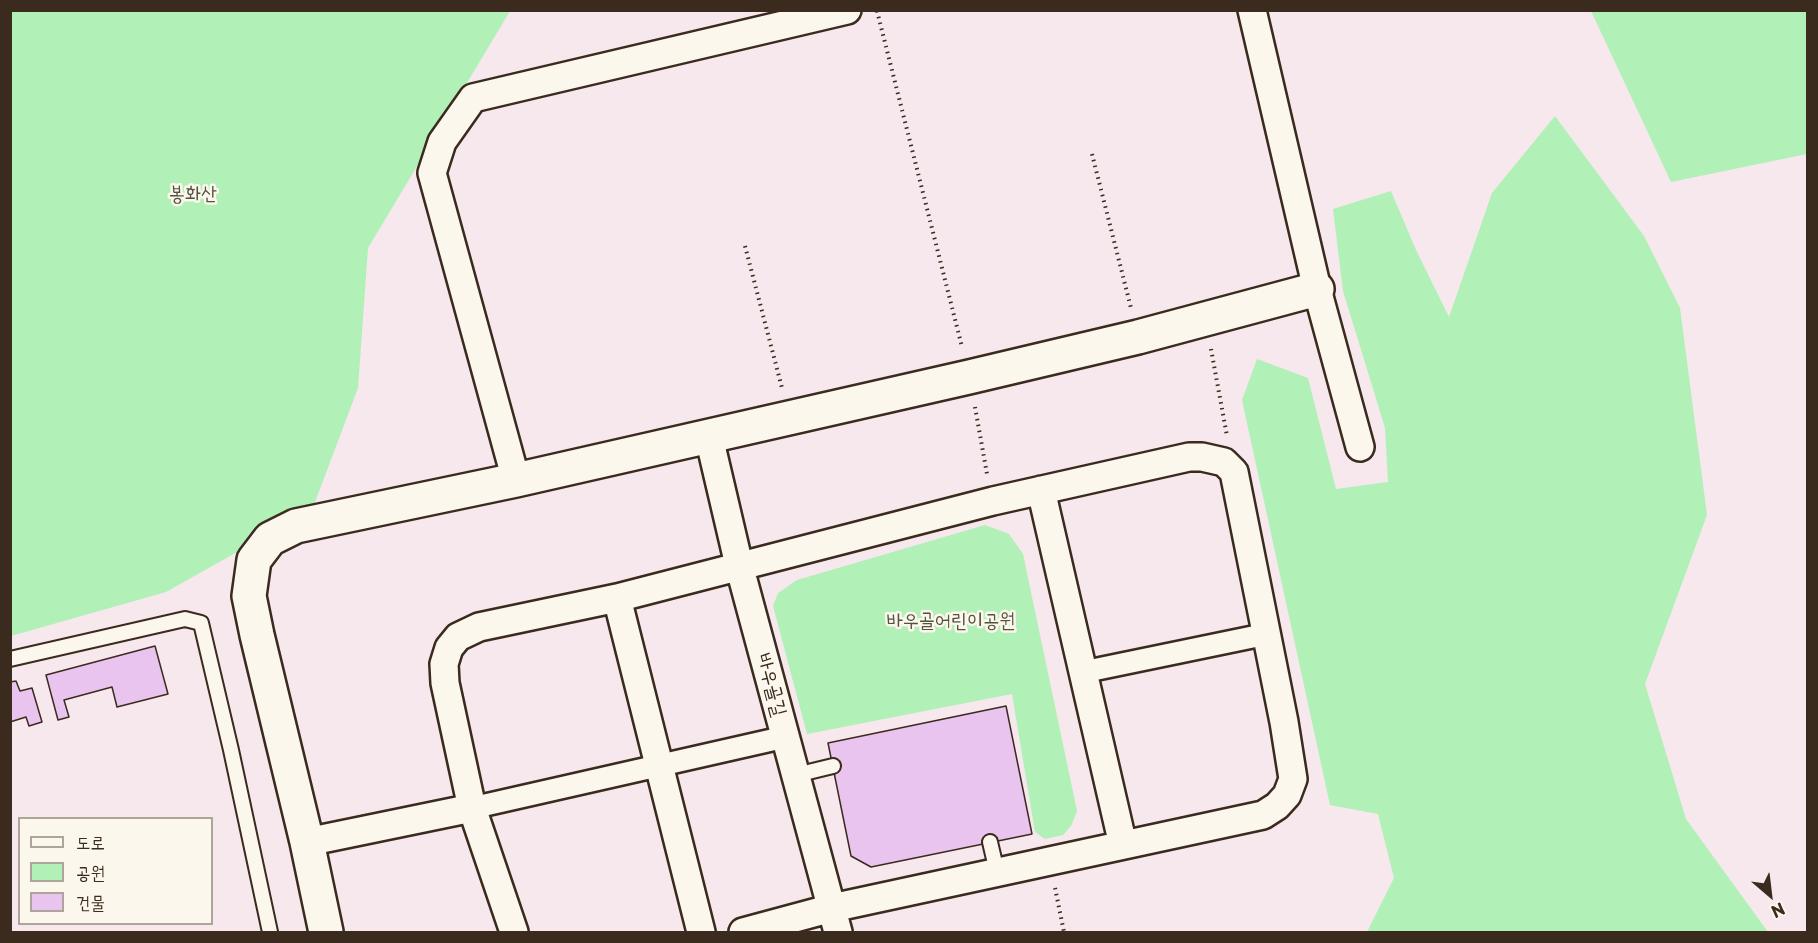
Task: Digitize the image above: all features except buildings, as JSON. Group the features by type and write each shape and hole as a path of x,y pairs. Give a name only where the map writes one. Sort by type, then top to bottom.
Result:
{"street":[{"path":"516,480 432,173 442,142 473,98 847,10"},
{"path":"1252,10 1317,289 1360,447"},
{"path":"326,933 249,596 254,560 270,539 296,526 516,480 969,377 1138,337 1317,289"},
{"name":"바우골길","path":"709,437 739,565 835,920"},
{"path":"514,933 472,808 445,683 444,664 449,648 459,637 479,627 617,598 993,501 1189,458 1202,457 1224,462 1234,472 1284,722 1293,779 1287,795 1277,806 1263,815 997,872 835,920 743,933"},
{"path":"1041,490 1123,845"},
{"path":"617,598 701,933"},
{"path":"1083,672 1267,634"},
{"path":"307,842 472,808 785,737"}],"lane":[{"path":"10,659 185,619 201,623 270,933"},
{"path":"796,775 833,766"},
{"path":"990,842 997,872"}],"path":[{"path":"877,10 969,377 993,501"},
{"path":"1092,154 1138,337"},
{"path":"745,246 790,418"},
{"path":"1205,318 1234,472"},
{"path":"1049,861 1064,933"}],"green space":[{"name":"봉화산","path":"11,11 510,11 368,248 358,388 312,510 166,592 11,636"},
{"path":"1591,11 1807,11 1807,154 1671,182"},
{"path":"1555,116 1644,236 1680,308 1707,515 1645,684 1686,819 1768,932 1367,932 1394,878 1378,814 1330,805 1242,400 1257,359 1308,378 1336,489 1388,482 1385,428 1343,291 1333,209 1391,191 1416,250 1449,317 1492,193"},
{"name":"바우골어린이공원","path":"985,525 1009,534 1023,554 1077,811 1071,826 1063,835 1045,839 1035,832 1012,694 807,734 773,606 778,593 797,580"}]}
